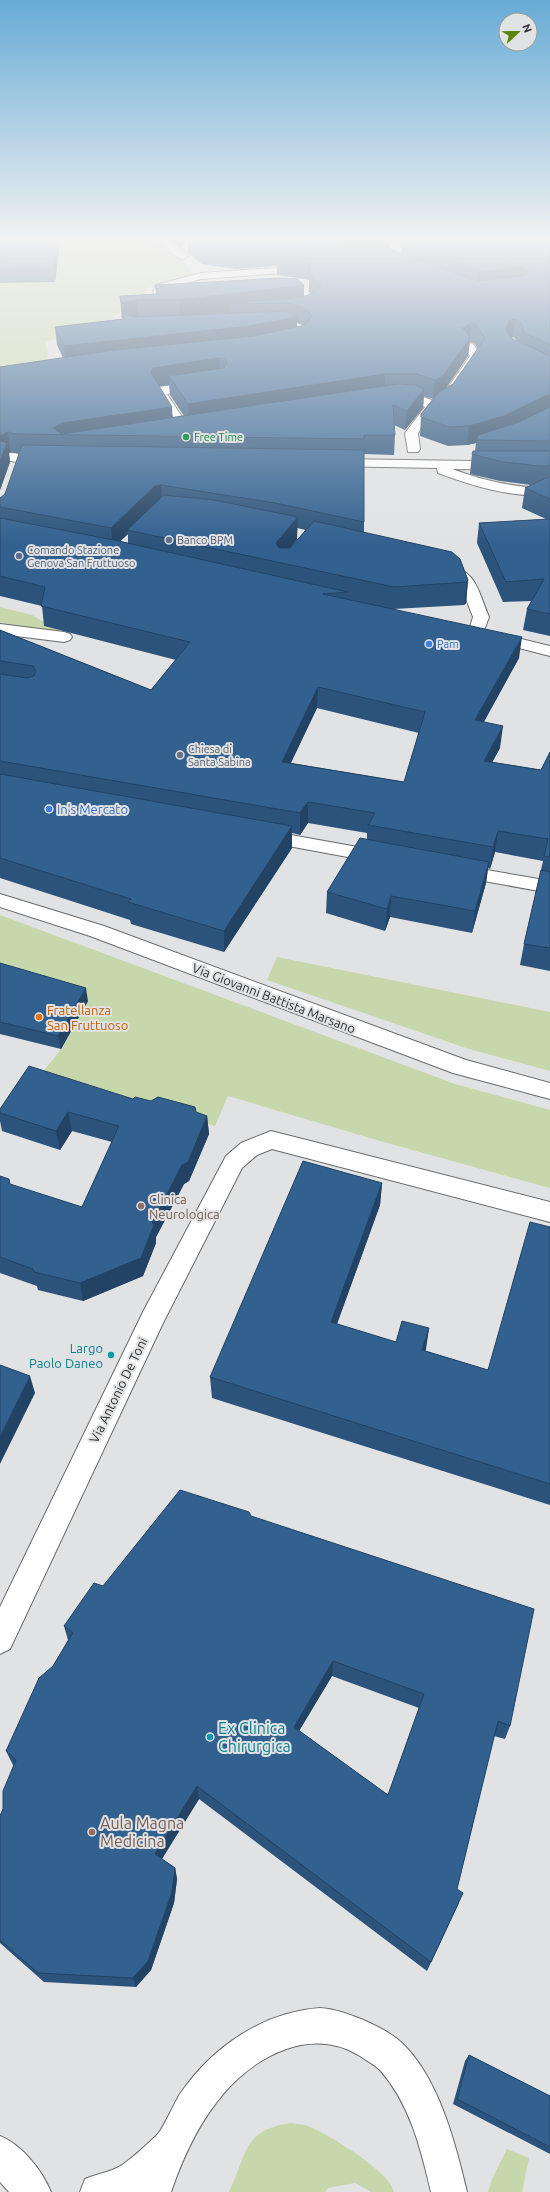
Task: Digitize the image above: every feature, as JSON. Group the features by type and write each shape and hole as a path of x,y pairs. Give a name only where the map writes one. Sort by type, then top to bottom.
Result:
{"street":[{"path":"404,464 413,449 411,433 432,407 446,399 458,384 476,356 469,347"},
{"path":"184,429 159,391 213,383"},
{"path":"384,398 414,398 428,403 432,407"},
{"path":"168,432 199,426"},
{"path":"10,458 54,449"},
{"path":"413,449 440,454 470,452"},
{"path":"10,458 64,459"},
{"path":"10,458 16,473"},
{"path":"325,463 436,466 550,466"},
{"path":"436,466 448,473 474,482 536,492 548,491"},
{"path":"432,564 455,570 466,579 481,617 476,633"},
{"path":"0,629 64,637"},
{"path":"461,630 550,651"},
{"path":"246,833 401,861"},
{"path":"440,868 550,888"},
{"name":"Via Giovanni Battista Marsano","path":"0,900 97,931 461,1068 550,1091"},
{"name":"Via Antonio De Toni","path":"0,1639 153,1318 234,1162 249,1149 271,1140 550,1212"},
{"path":"153,2192 173,2144 200,2095 222,2069 250,2047 287,2032 320,2025 346,2030 365,2039 387,2054 399,2067 413,2086 431,2128 450,2192"},
{"path":"98,2192 132,2180 173,2144"},
{"path":"0,2154 33,2192"}],"green space":[{"path":"0,339 54,339 44,341 48,352 47,361 0,375"},
{"path":"0,607 32,615 61,632 0,624"},
{"path":"0,915 455,1084 550,1110 550,1188 380,1141 228,1096 215,1126 43,1072 61,1049 0,975"},
{"path":"277,957 550,1012 550,1071 469,1049 267,980"},
{"path":"290,2123 306,2125 317,2130 357,2154 382,2174 394,2192 371,2192 355,2183 328,2188 325,2192 229,2192 248,2147 254,2138 274,2126"},
{"path":"507,2149 529,2158 522,2192 488,2192 492,2179"}],"building":[{"path":"61,339 126,339 64,346"},
{"path":"222,339 469,339 443,376 435,380 417,374 385,374 188,404 169,376 224,368 227,362 224,359 219,358 153,368 151,373 172,407 62,423 53,428 62,434 397,384 415,385 424,389 407,411 393,405 395,435 364,435 364,439 16,434 8,432 0,436 0,367 108,351"},
{"path":"484,339 514,339 550,356 550,394 504,416 469,426 449,427 421,417 421,414 439,392 453,384"},
{"path":"538,339 550,339 550,345"},
{"path":"550,407 550,441 476,440 478,435 519,422"},
{"path":"0,440 7,443 0,462"},
{"path":"22,445 364,450 364,522 275,503 161,485 155,486 111,528 0,507 0,498 5,494"},
{"path":"473,451 550,451 550,466 503,462 472,454"},
{"path":"550,477 550,499 525,488"},
{"path":"164,495 214,500 298,517 276,543 279,548 290,548 314,521 452,552 460,559 468,580 467,582 394,587 127,530"},
{"path":"0,518 114,540 348,592 323,594 522,637 475,720 503,726 484,761 541,770 550,752 550,857 544,856 548,839 498,831 493,847 368,825 375,813 308,802 300,813 0,761 0,674 27,678 34,676 36,671 33,666 0,661 0,630 151,690 190,642 41,606 45,587 0,576","holes":["318,687 425,712 404,782 282,762"]},
{"path":"550,519 550,614 527,609 544,579 506,582 479,523"},
{"path":"0,774 292,826 224,931 128,902 131,899 0,858"},
{"path":"360,838 489,862 475,911 391,896 387,909 327,892"},
{"path":"541,870 550,872 550,948 524,944"},
{"name":"Fratellanza San Fruttuoso","path":"0,963 86,988 58,1036 0,1022"},
{"name":"Clinica Neurologica","path":"29,1066 133,1099 135,1097 151,1101 158,1097 195,1107 196,1112 207,1116 188,1162 182,1165 152,1223 154,1225 141,1258 80,1283 34,1272 33,1269 0,1257 0,1176 9,1179 10,1184 82,1207 119,1126 68,1112 56,1131 0,1113 0,1109"},
{"path":"303,1161 382,1183 331,1322 396,1342 402,1321 429,1328 422,1350 488,1370 530,1222 550,1227 550,1484 210,1377"},
{"path":"0,1365 30,1376 0,1437"},
{"name":"Ex Clinica Chirurgica","path":"180,1490 249,1512 251,1516 534,1609 510,1726 498,1721 457,1889 463,1893 431,1962 197,1786 155,1854 175,1868 172,1892 148,1961 133,1978 38,1973 0,1940 0,1816 3,1809 3,1791 16,1760 6,1751 39,1678 53,1666 73,1633 64,1626 94,1583 103,1586","holes":["333,1661 424,1694 388,1795 294,1727"]},
{"path":"469,2055 550,2096 550,2147 457,2099"}],"place":[{"name":"Free Time","path":"186,437"},
{"name":"Banco BPM","path":"169,540"},
{"name":"Comando Stazione Genova San Fruttuoso","path":"19,556"},
{"name":"Pam","path":"429,644"},
{"name":"Chiesa di Santa Sabina","path":"180,755"},
{"name":"In's Mercato","path":"49,809"},
{"name":"Fratellanza San Fruttuoso","path":"39,1017"},
{"name":"Clinica Neurologica","path":"141,1206"},
{"name":"Largo Paolo Daneo","path":"111,1355"},
{"name":"Ex Clinica Chirurgica","path":"210,1737"},
{"name":"Aula Magna Medicina","path":"92,1832"}]}
